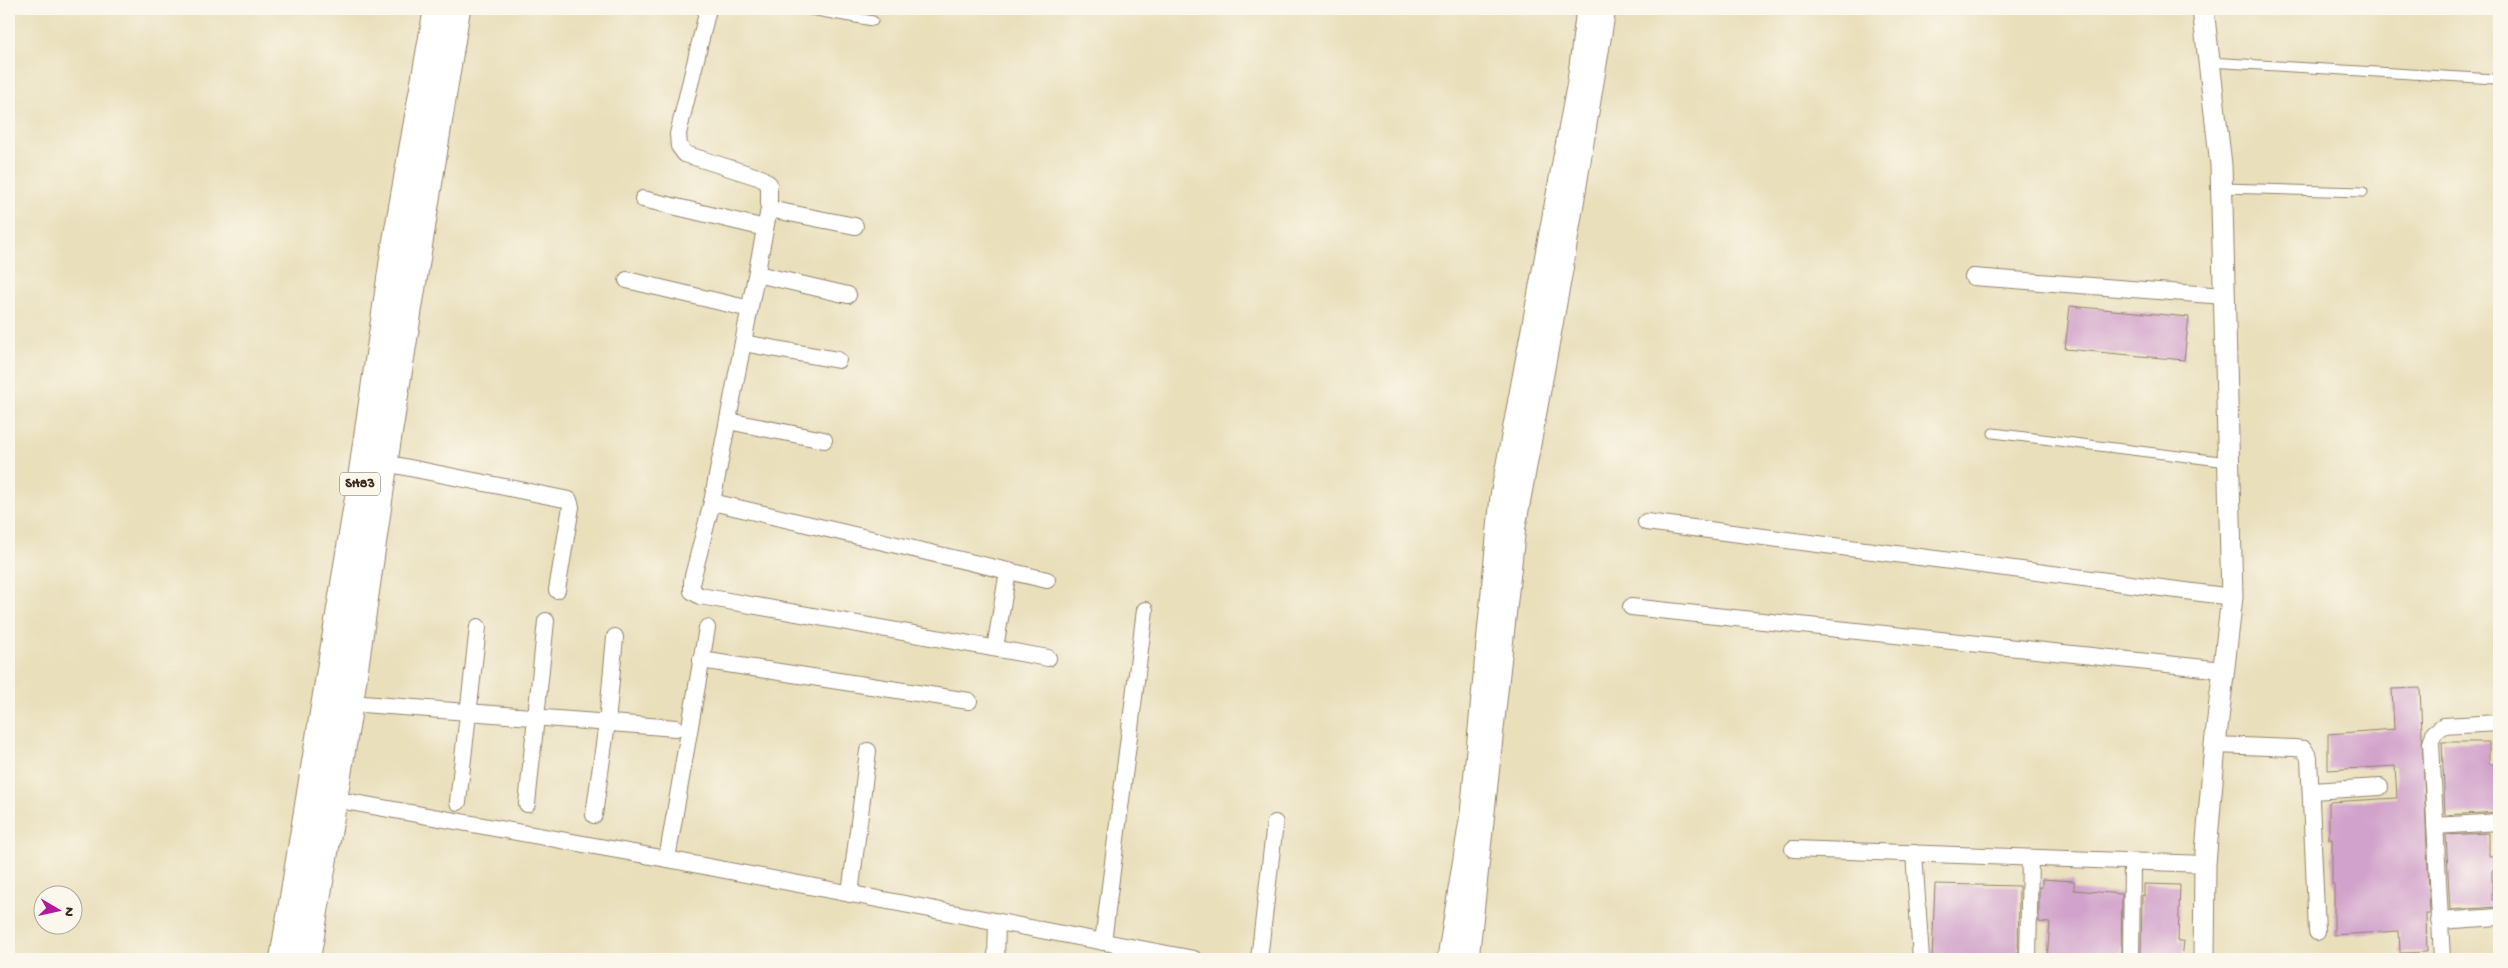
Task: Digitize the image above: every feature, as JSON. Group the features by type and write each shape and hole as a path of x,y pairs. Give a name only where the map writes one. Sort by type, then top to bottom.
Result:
{"main road":[{"name":"SH83","path":"282,959 359,492 394,252 437,9"},
{"name":"SH83","path":"307,959 350,702 384,463 457,9"}],"street":[{"path":"708,9 678,134 679,146 685,154 761,178 769,184 769,210 712,502 692,580 692,591 700,596 1048,658"},
{"path":"1448,959 1471,814 1501,496 1578,82 1587,9"},
{"path":"1468,959 1515,526 1562,270 1605,9"},
{"path":"2203,9 2221,188 2232,597 2215,745 2205,864 2204,959"},
{"path":"644,199 765,228"},
{"path":"769,210 855,226"},
{"path":"757,274 848,295"},
{"path":"1973,277 2224,296"},
{"path":"627,280 750,309"},
{"path":"743,343 838,360"},
{"path":"728,421 824,440"},
{"path":"384,463 569,500 570,507 557,590"},
{"path":"712,502 1047,580"},
{"path":"1646,522 2232,597"},
{"path":"994,648 1008,570"},
{"path":"1631,607 2223,670"},
{"path":"1103,942 1145,610"},
{"path":"527,804 546,621"},
{"path":"458,802 478,627"},
{"path":"668,859 707,628"},
{"path":"594,815 607,723 615,637"},
{"path":"701,660 969,701"},
{"path":"350,702 676,728"},
{"path":"2442,959 2431,743 2434,733 2443,726 2499,723"},
{"path":"2215,745 2304,749 2309,758 2317,932"},
{"path":"850,894 868,751"},
{"path":"2311,790 2380,787"},
{"path":"333,799 668,859 1190,959"},
{"path":"2435,826 2499,822"},
{"path":"1259,959 1276,823"},
{"path":"1793,849 2205,864"},
{"path":"1914,853 1921,959"},
{"path":"2028,959 2030,858"},
{"path":"2131,959 2132,862"},
{"path":"2439,921 2499,917"},
{"path":"996,959 997,922"}],"lane":[{"path":"805,9 873,21"},
{"path":"2209,62 2495,79"},
{"path":"2221,188 2363,192"},
{"path":"1993,433 2228,462"}],"building":[{"path":"2070,306 2189,317 2184,360 2065,349"},
{"path":"2420,688 2430,914 2426,914 2427,952 2400,953 2399,931 2334,935 2334,884 2332,884 2332,839 2329,839 2329,802 2397,798 2395,766 2328,770 2328,734 2394,729 2392,689"},
{"path":"2442,742 2489,742 2489,764 2499,764 2499,812 2445,815"},
{"path":"2489,833 2489,856 2499,856 2499,871 2492,871 2492,900 2499,900 2499,907 2450,910 2446,835"},
{"path":"2042,879 2074,881 2074,890 2122,894 2121,959 2047,959 2050,923 2039,922 2039,887 2042,887"},
{"path":"1935,884 2019,886 2018,959 1932,959"},
{"path":"2144,884 2180,885 2178,941 2184,941 2182,959 2141,959 2142,895 2144,896"}]}
